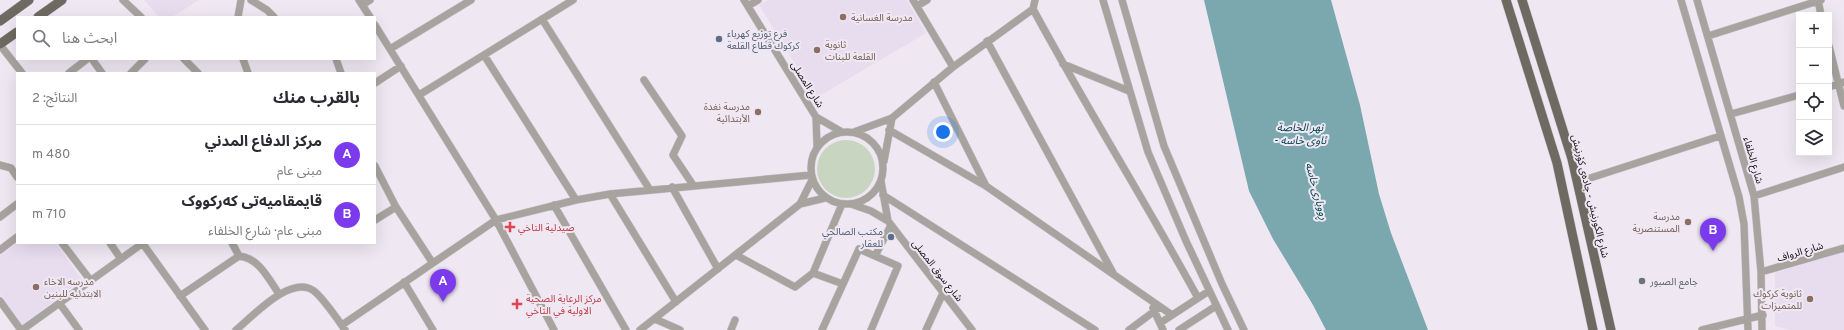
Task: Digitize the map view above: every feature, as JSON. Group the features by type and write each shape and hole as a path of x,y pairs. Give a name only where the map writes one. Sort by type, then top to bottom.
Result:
{"main road":[{"path":"0,21 29,0"},
{"path":"39,16 62,0"},
{"path":"1506,0 1557,163 1593,330"},
{"name":"شارع الكورنيش - جادەی کۆرنیش","path":"1522,0 1540,53 1572,159 1611,330"},
{"path":"0,44 16,33"},
{"path":"1525,58 1540,53"},
{"path":"1532,82 1547,78"}],"street":[{"path":"123,0 139,16"},
{"path":"238,16 241,0"},
{"path":"251,0 267,10 273,16"},
{"path":"369,16 361,2 370,0"},
{"path":"390,48 471,0"},
{"path":"419,95 572,0"},
{"path":"746,3 758,0"},
{"path":"927,0 915,3 953,67"},
{"path":"1035,0 1033,9 1063,64 1198,298"},
{"path":"1103,0 1148,152 1209,291 1228,330"},
{"path":"1122,0 1164,146 1222,284 1244,330"},
{"path":"1681,0 1739,197 1744,224 1748,328 1762,330"},
{"name":"شارع الخلفاء","path":"1697,0 1754,196 1762,272 1762,330"},
{"path":"1708,36 1819,0 1821,12"},
{"name":"شارع المصلى","path":"746,3 816,117 818,146"},
{"path":"854,132 892,118 953,67 1033,9"},
{"path":"542,19 650,190"},
{"path":"376,27 402,66 496,220 554,330"},
{"path":"988,41 1114,275"},
{"path":"0,44 21,72"},
{"path":"1830,48 1841,83 1844,106"},
{"path":"484,55 576,200"},
{"path":"70,72 86,60"},
{"path":"93,60 101,72"},
{"path":"132,72 144,60"},
{"path":"185,60 197,72"},
{"path":"243,60 248,72"},
{"path":"336,60 341,72"},
{"path":"1063,64 1129,91"},
{"path":"376,81 402,66"},
{"path":"644,80 682,136 673,155 693,185"},
{"path":"934,82 986,186"},
{"path":"1731,114 1796,96"},
{"name":"شارع المصلى","path":"816,117 842,132"},
{"path":"883,163 880,152 874,143 865,136 854,132 842,132 824,140 818,146 812,160 812,178 817,190 825,198 842,204 851,204 864,200 874,192 881,181 892,118"},
{"path":"889,130 986,186 1149,299 1158,309 1172,315"},
{"path":"1578,182 1720,136"},
{"path":"0,165 11,168 16,176"},
{"path":"1754,196 1844,167"},
{"path":"376,168 396,207 432,262"},
{"path":"236,330 279,294 293,288 303,286 314,291 344,328 432,262 496,220 554,205 610,194 693,185 812,178"},
{"path":"800,204 812,178"},
{"name":"شارع سوق المصلى","path":"881,181 890,223"},
{"path":"672,187 718,269"},
{"path":"610,194 676,302"},
{"path":"883,195 1095,330"},
{"path":"640,330 800,204 825,198"},
{"path":"736,255 795,287 813,273 842,204"},
{"name":"شارع سوق المصلى","path":"851,204 871,211 890,223 972,330"},
{"path":"0,216 16,205"},
{"path":"554,205 626,330"},
{"path":"376,219 396,207"},
{"path":"875,256 890,223"},
{"path":"0,250 16,238"},
{"path":"63,244 91,281"},
{"path":"111,244 120,259"},
{"path":"0,301 22,330 142,244"},
{"path":"144,244 205,330"},
{"path":"233,244 239,256"},
{"name":"شارع الرواف","path":"1762,272 1844,248"},
{"path":"822,330 859,249 898,266 871,330"},
{"path":"180,296 239,256 248,257 260,266 279,294"},
{"path":"813,273 843,284"},
{"path":"404,282 433,330"},
{"path":"1161,327 1172,315 1209,291"},
{"path":"926,330 943,293"},
{"path":"60,304 79,330"},
{"path":"1178,330 1216,306"},
{"path":"1158,309 1161,327"},
{"path":"1128,330 1158,309"},
{"path":"1702,330 1763,315"},
{"path":"655,318 680,330"},
{"path":"731,330 735,320"}],"shaded area":[{"path":"144,0 199,0 174,16 158,16"},
{"path":"768,0 907,0 926,33 816,98 759,5"},
{"name":"مدرسه الاخاء الابتدئيه للبنين","path":"16,244 57,244 82,280 22,325 0,294 0,256"},
{"name":"ثانوية كركوك للمتميزات","path":"1844,251 1844,330 1790,330 1775,326 1775,273"}],"green space":[{"path":"840,140 852,140 867,148 875,163 875,175 867,190 852,198 840,198 825,190 817,175 817,163 825,148"}],"water":[{"name":"نهر الخاصة - ئاوی خاسە","path":"1204,0 1331,0 1360,105 1379,194 1391,233 1428,330 1326,330 1313,305 1273,239 1249,191"}],"place":[{"name":"مدرسة الغسانية","path":"843,17"},
{"name":"فرع توزيع كهرباء كركوك قطاع القلعة","path":"719,39"},
{"name":"ثانوية القلعة للبنات","path":"817,50"},
{"name":"مدرسة نغدة الأبتدائية","path":"758,112"},
{"name":"مدرسة المستنصرية","path":"1688,222"},
{"name":"صيدلية التاخي","path":"510,227"},
{"name":"مكتب الصالحي للعقار","path":"891,237"},
{"name":"قایمقامیەتی کەرکووک","path":"1713,251"},
{"name":"جامع الصبور","path":"1642,281"},
{"name":"مدرسه الاخاء الابتدئيه للبنين","path":"36,287"},
{"name":"ثانوية كركوك للمتميزات","path":"1810,299"},
{"name":"مركز الدفاع المدني","path":"443,302"},
{"name":"مركز الرعاية الصحية الاولية في التاخي","path":"517,304"}],"water label":[{"name":"ڕووباری خاسە","path":"1317,191"}]}
